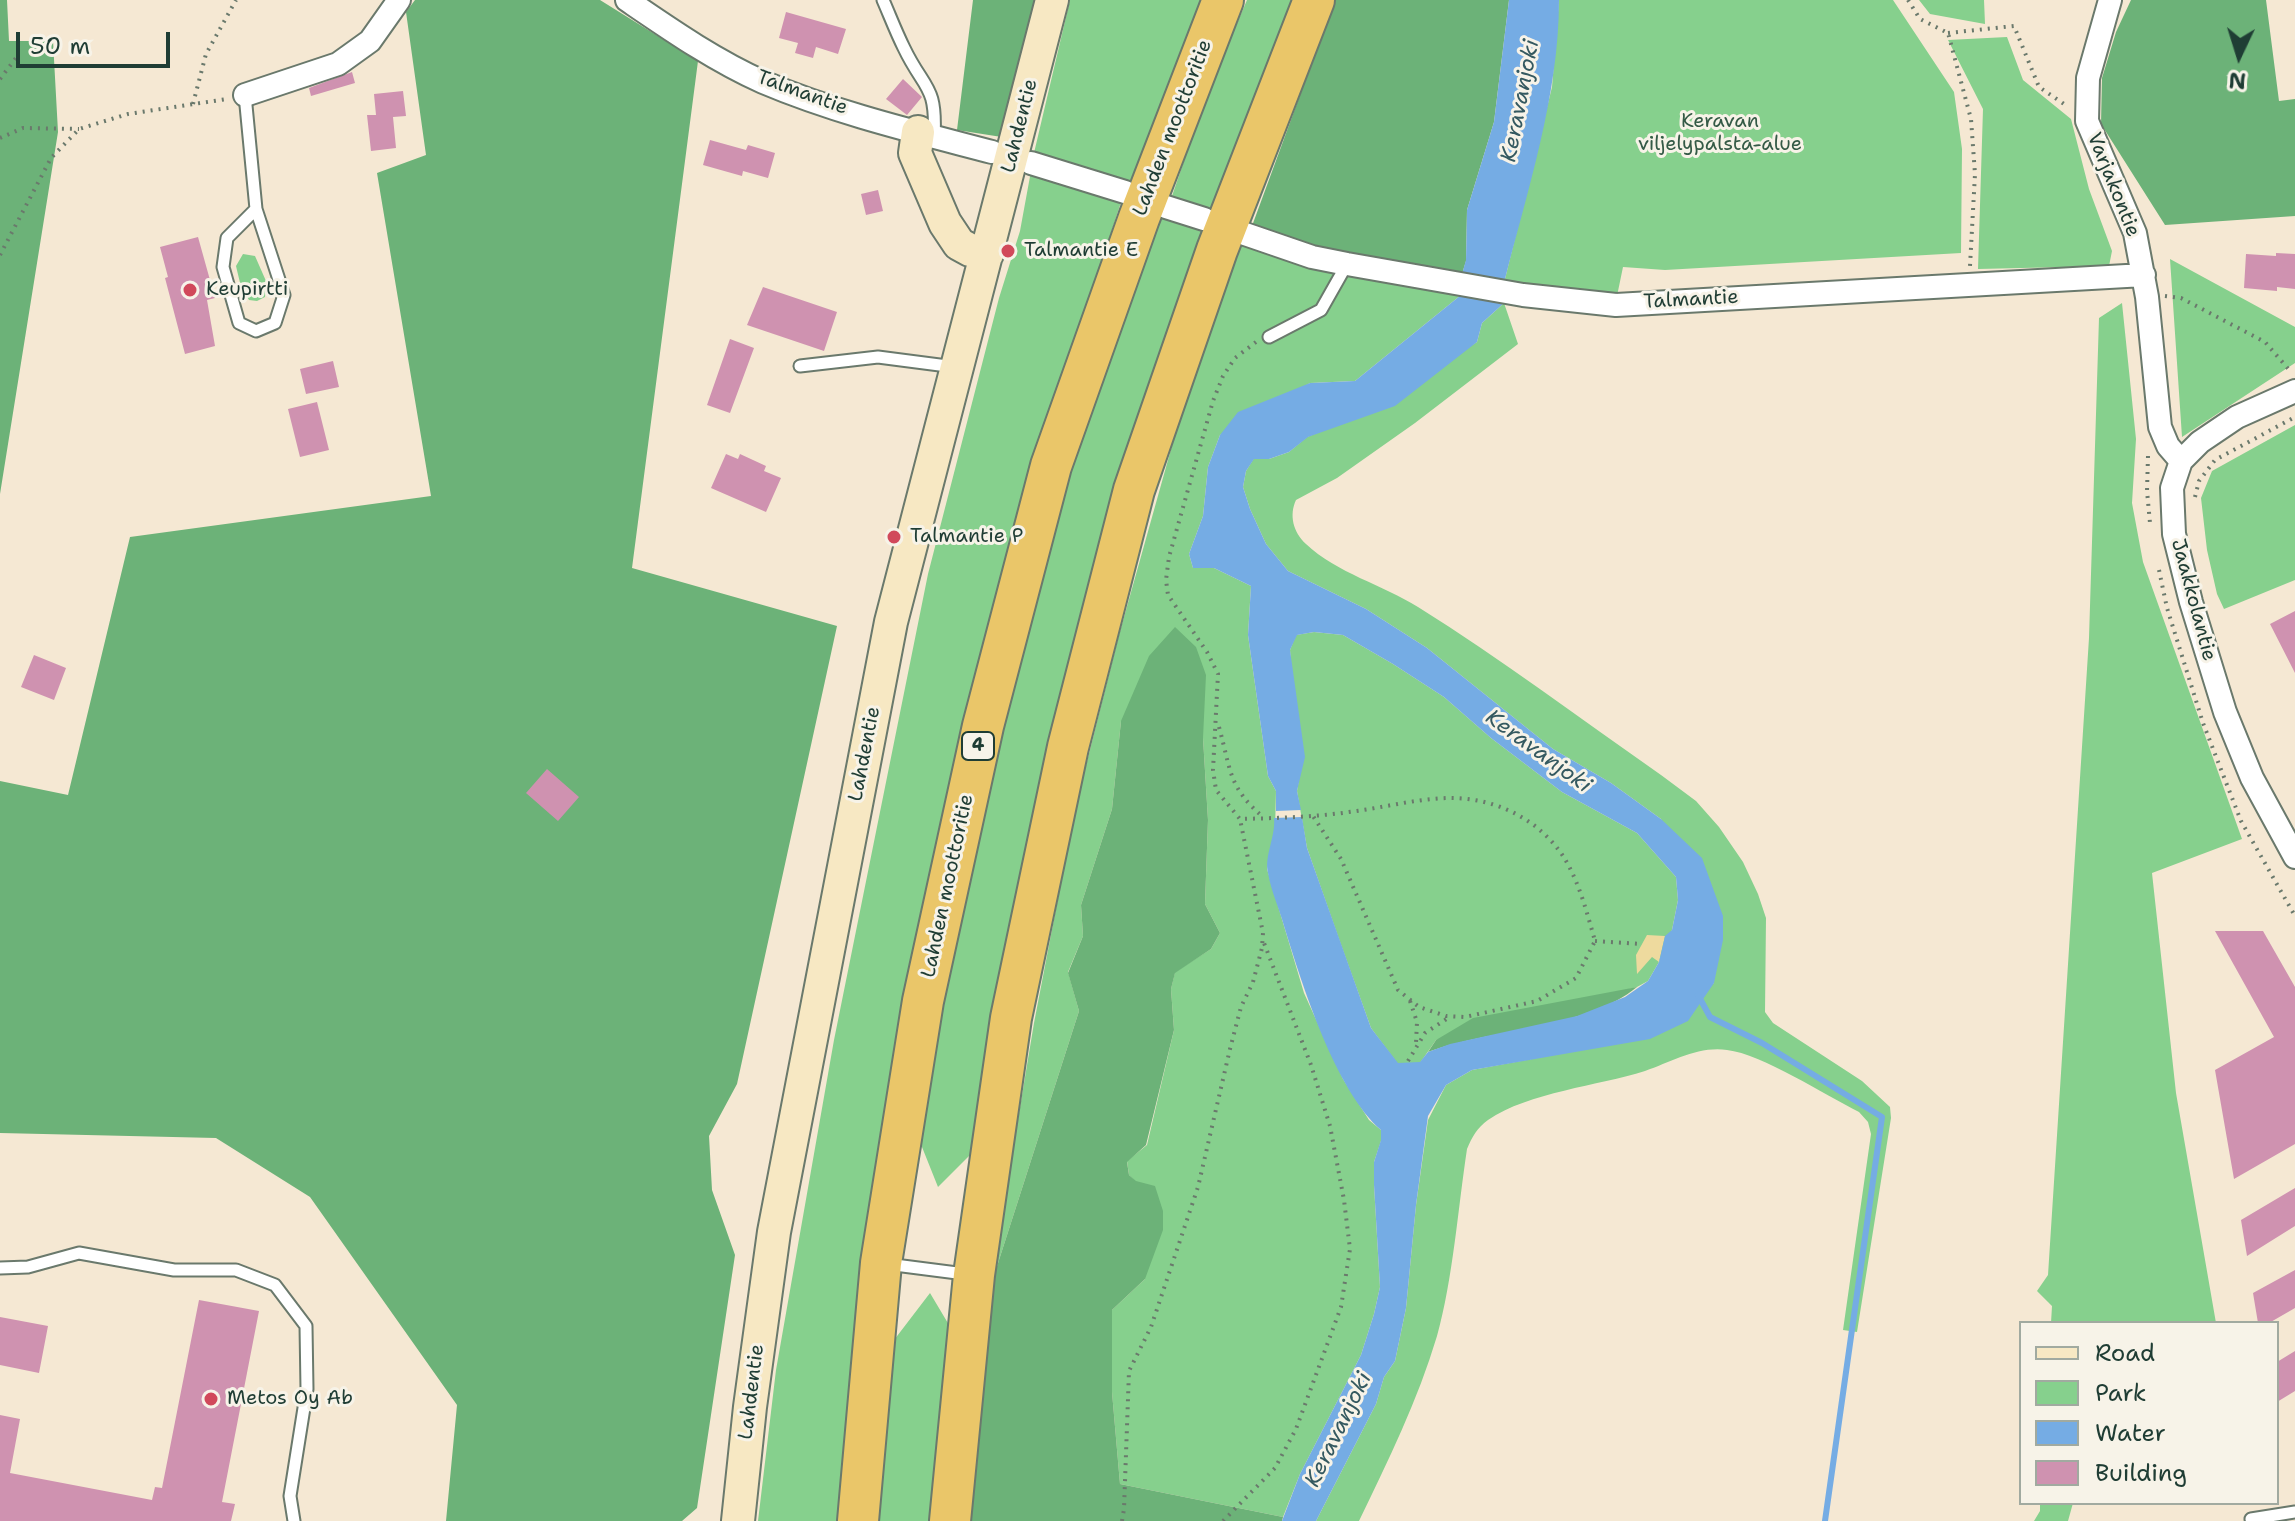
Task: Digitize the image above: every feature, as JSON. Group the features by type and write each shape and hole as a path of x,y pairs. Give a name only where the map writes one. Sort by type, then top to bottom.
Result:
{"highway":[{"name":"Lahden moottoritie","path":"858,1521 881,1263 923,1001 983,726 1051,466 1139,218 1223,0"},
{"path":"950,1521 974,1275 1011,1018 1068,747 1134,490 1217,250 1314,0"}],"main road":[{"name":"Lahdentie","path":"738,1521 774,1232 891,622 1052,0"},
{"path":"926,134 914,145 915,153 945,223 959,244 987,254"}],"street":[{"path":"245,95 338,64 370,41 399,0"},
{"name":"Talmantie","path":"627,0 659,10 706,53 764,82 992,152"},
{"name":"Varjakontie","path":"2110,0 2088,78 2087,121 2135,233 2146,286 2160,427 2168,446 2181,461"},
{"path":"1031,163 1125,192"},
{"path":"1166,207 1204,219"},
{"name":"Talmantie","path":"1245,234 1312,257 1347,264 1523,295 1616,305 1969,284 2146,286"},
{"path":"2181,461 2200,442 2237,417 2295,391"},
{"name":"Jaakkolantie","path":"2181,461 2172,488 2174,534 2191,602 2225,712 2252,778 2295,857"}],"lane":[{"path":"883,0 905,50 930,88 935,108 926,134"},
{"path":"245,95 256,209 284,295 275,323 256,331 239,323 223,267 227,238 256,209"},
{"path":"1269,337 1321,310 1347,264"},
{"path":"800,366 878,357 955,367"},
{"path":"0,1268 28,1267 79,1253 174,1270 236,1270 275,1285 306,1326 307,1389 290,1496 294,1521"},
{"path":"881,1263 974,1275"},
{"path":"2251,1519 2295,1512"}],"path":[{"path":"192,105 206,54 236,0"},
{"path":"1908,0 1920,19 1948,33 2014,26 2039,87 2087,121"},
{"path":"1948,33 1971,119 1975,174 1969,284"},
{"path":"0,79 19,54"},
{"path":"0,138 23,128 79,129 128,114 245,95"},
{"path":"0,255 51,158 79,129"},
{"path":"2146,286 2162,295 2181,298 2265,342 2295,378"},
{"path":"1223,1521 1244,1496 1263,1483 1275,1468 1296,1429 1341,1307 1350,1249 1330,1126 1311,1065 1263,941 1240,819 1216,790 1213,770 1218,674 1207,652 1168,595 1166,580 1169,557 1218,388 1235,358 1251,344 1269,337"},
{"path":"2192,509 2199,481 2215,460 2295,417"},
{"path":"1217,723 1233,783 1241,797 1265,818"},
{"path":"1240,819 1313,816 1448,798 1481,800 1505,807 1538,831 1563,856 1583,899 1595,941 1576,978 1537,1001 1465,1017 1450,1017 1419,1007 1398,990 1341,859 1313,816"},
{"path":"1122,1521 1129,1371 1151,1327 1198,1187 1241,1007 1253,982 1263,941"},
{"path":"1595,941 1642,944"},
{"path":"1409,999 1417,1022 1416,1043"},
{"path":"1408,1061 1416,1043 1425,1033 1450,1017"}],"green space":[{"path":"0,0 7,0 9,41 53,41 58,132 0,494"},
{"path":"415,0 600,0 698,61 632,568 837,626 737,1084 709,1136 712,1190 735,1255 697,1508 682,1521 446,1521 457,1405 310,1197 216,1138 0,1133 0,781 68,795 130,537 431,496 377,173 426,155 406,12"},
{"path":"973,0 1041,0 1008,138 957,130"},
{"path":"1070,0 1206,0 1129,184 1034,153"},
{"path":"1247,0 1299,0 1216,212 1172,196 1208,91"},
{"path":"1335,0 1509,0 1494,122 1467,210 1466,261 1462,274 1322,249 1252,226"},
{"name":"Keravan viljelypalsta-alue","path":"1559,0 1893,0 1954,92 1962,149 1961,253 1665,270 1623,267 1617,296 1504,283 1552,87"},
{"path":"1919,0 1984,0 1985,24 1930,14"},
{"path":"2131,0 2266,0 2279,101 2295,99 2295,216 2165,225 2101,124 2102,78 2116,32"},
{"path":"2007,37 2023,80 2071,119 2089,189 2112,251 2109,266 1978,269 1983,109 1948,40"},
{"path":"1031,171 1122,199 1016,526 875,1222 838,1521 758,1521 776,1370 834,1040 928,574 999,298 1020,231"},
{"path":"1159,216 1202,230 1115,505 979,1146 938,1187 916,1132 1012,676 1063,477"},
{"path":"1242,243 1461,295 1355,381 1310,383 1220,435 1208,467 1203,516 1189,554 1193,568 1214,568 1251,586 1248,635 1268,776 1276,791 1275,832 1267,869 1304,993 1343,1079 1369,1120 1381,1130 1374,1162 1380,1287 1374,1314 1361,1355 1300,1474 1283,1517 1120,1484 1112,1392 1112,1310 1145,1279 1135,1181 1129,1175 1127,1161 1147,1145 1174,1030 1171,989 1175,972 1211,949 1220,933 1205,904 1208,820 1203,738 1121,721 1112,809 1081,905 1083,936 1068,972 1079,1011 990,1288 1034,1023 1076,805 1119,635 1182,410"},
{"path":"243,254 255,256 266,281 265,297 257,301 249,300 241,287 236,266"},
{"path":"2170,259 2295,327 2295,363 2182,437"},
{"path":"1504,303 1518,344 1337,478 1296,500 1293,512 1295,529 1318,554 1404,599 1449,627 1696,801 1743,862 1766,918 1765,1012 1773,1023 1862,1081 1890,1107 1891,1118 1857,1332 1843,1330 1871,1134 1868,1122 1859,1112 1758,1059 1716,1049 1645,1071 1543,1096 1488,1120 1475,1133 1467,1149 1443,1314 1402,1430 1359,1521 1316,1521 1376,1404 1384,1377 1395,1361 1406,1308 1428,1120 1446,1085 1472,1070 1553,1055 1714,983 1661,819 1611,783 1553,749 1427,648 1366,609 1288,571 1266,544 1243,487 1246,471 1254,458 1269,459 1289,452 1307,437 1347,421 1477,342 1482,323"},
{"path":"2122,303 2136,439 2132,503 2143,562 2242,839 2152,873 2176,1093 2216,1321 2051,1321 2052,1306 2037,1291 2048,1275 2089,638 2099,318"},
{"path":"2295,425 2295,580 2224,609 2217,594 2207,550 2201,498 2212,471"},
{"path":"1175,627 1196,647 1206,675 1203,738 1208,820 1205,904 1220,933 1211,949 1175,973 1171,989 1174,1030 1146,1145 1127,1162 1129,1175 1136,1181 1155,1186 1163,1211 1163,1230 1145,1279 1112,1310 1112,1392 1120,1484 1283,1517 1282,1521 967,1521 990,1288 1079,1011 1068,973 1083,936 1081,905 1112,809 1121,721 1149,656"},
{"path":"1314,632 1343,635 1393,664 1444,697 1491,738 1562,792 1637,833 1676,877 1678,900 1672,930 1648,981 1637,987 1436,1040 1420,1063 1397,1063 1371,1028 1307,848 1297,791 1299,779 1290,650 1296,635"},
{"path":"1637,987 1592,1012 1428,1052 1436,1040 1473,1018"},
{"path":"930,1293 955,1335 934,1521 876,1521 891,1344"},
{"path":"2040,1505 2072,1505 2068,1521 2034,1521"}],"sand":[{"path":"1647,935 1665,936 1659,962 1652,957 1637,974 1636,955"}],"water":[{"name":"Keravanjoki","path":"1509,0 1559,0 1558,36 1548,107 1504,283 1462,274 1466,260 1467,210 1494,122"},
{"name":"Keravanjoki","path":"1461,295 1504,303 1482,323 1477,342 1395,406 1308,437 1289,452 1269,459 1254,459 1246,471 1243,487 1250,509 1266,544 1288,571 1366,609 1427,648 1553,749 1611,783 1661,819 1702,858 1723,916 1723,940 1714,983 1688,1021 1650,1039 1472,1070 1446,1085 1428,1116 1406,1308 1395,1361 1384,1377 1376,1404 1316,1521 1282,1521 1300,1474 1361,1355 1374,1314 1380,1287 1374,1162 1381,1130 1364,1112 1335,1063 1300,977 1268,873 1274,818 1302,817 1307,848 1371,1028 1398,1063 1420,1062 1428,1052 1450,1044 1577,1016 1625,997 1648,981 1659,962 1665,936 1672,930 1678,900 1676,877 1637,833 1562,792 1491,738 1444,697 1343,635 1314,632 1297,635 1290,650 1305,757 1297,791 1301,810 1276,811 1276,791 1268,776 1248,635 1251,586 1214,568 1193,568 1189,554 1203,516 1208,467 1220,435 1238,412 1310,383 1355,381"}],"building":[{"path":"786,12 846,29 838,54 816,47 813,58 795,53 798,43 779,38"},
{"path":"352,72 355,83 311,96 309,88"},
{"path":"903,79 922,97 907,115 886,99"},
{"path":"403,91 406,116 393,117 396,148 371,151 367,115 376,115 374,94"},
{"path":"710,140 746,150 748,145 775,153 768,178 743,171 742,176 703,165"},
{"path":"878,190 883,211 866,215 861,194"},
{"name":"Keupirtti","path":"198,237 215,298 207,300 215,346 185,354 160,247"},
{"path":"2276,253 2295,254 2295,289 2244,288 2246,254 2276,256"},
{"path":"763,287 837,312 824,351 747,325"},
{"path":"730,339 754,348 730,413 707,405"},
{"path":"333,361 339,387 306,394 300,369"},
{"path":"317,402 329,450 300,457 288,409"},
{"path":"726,454 738,459 740,454 766,466 764,471 781,478 766,512 711,488"},
{"path":"2295,611 2295,673 2270,624"},
{"path":"34,655 66,668 54,700 21,687"},
{"path":"547,769 579,797 558,821 526,793"},
{"path":"2215,931 2263,931 2295,987 2295,1144 2234,1179 2215,1070 2274,1037"},
{"path":"2295,1188 2295,1226 2247,1256 2241,1220"},
{"path":"2295,1270 2295,1308 2272,1321 2258,1321 2253,1293"},
{"name":"Metos Oy Ab","path":"199,1300 259,1311 222,1502 235,1504 231,1521 0,1521 0,1415 20,1419 10,1473 152,1500 155,1487 162,1488"},
{"path":"0,1317 48,1326 39,1373 0,1365"},
{"path":"2295,1351 2295,1391 2279,1401 2279,1361"}],"waterway":[{"path":"1698,995 1710,1017 1762,1043 1882,1117 1825,1521"}],"place":[{"name":"Talmantie E","path":"1008,251"},
{"name":"Keupirtti","path":"190,290"},
{"name":"Talmantie P","path":"894,537"},
{"name":"Metos Oy Ab","path":"211,1399"}]}
